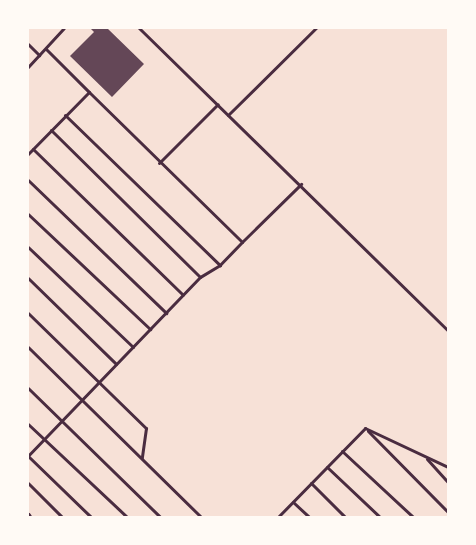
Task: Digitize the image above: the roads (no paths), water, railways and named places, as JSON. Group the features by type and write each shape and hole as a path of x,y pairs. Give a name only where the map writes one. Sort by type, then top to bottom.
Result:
{"lane":[{"path":"28,67 64,28"},
{"path":"139,28 448,330"},
{"path":"228,115 316,28"},
{"path":"28,44 39,56"},
{"path":"46,49 159,163 242,242"},
{"path":"28,154 89,92"},
{"path":"159,163 218,104"},
{"path":"65,115 220,265"},
{"path":"50,130 200,277"},
{"path":"33,149 183,295"},
{"path":"28,180 166,313"},
{"path":"92,518 28,456 200,277 220,265 300,184"},
{"path":"28,214 150,329"},
{"path":"28,247 133,347"},
{"path":"28,278 116,364"},
{"path":"28,313 146,428 142,458"},
{"path":"28,348 202,518"},
{"path":"28,388 161,518"},
{"path":"28,424 128,518"},
{"path":"277,518 365,428"},
{"path":"365,428 448,467"},
{"path":"365,428 448,512"},
{"path":"342,451 414,518"},
{"path":"425,456 448,482"},
{"path":"327,467 382,518"},
{"path":"28,483 63,518"},
{"path":"311,483 346,518"},
{"path":"293,502 310,518"}]}
